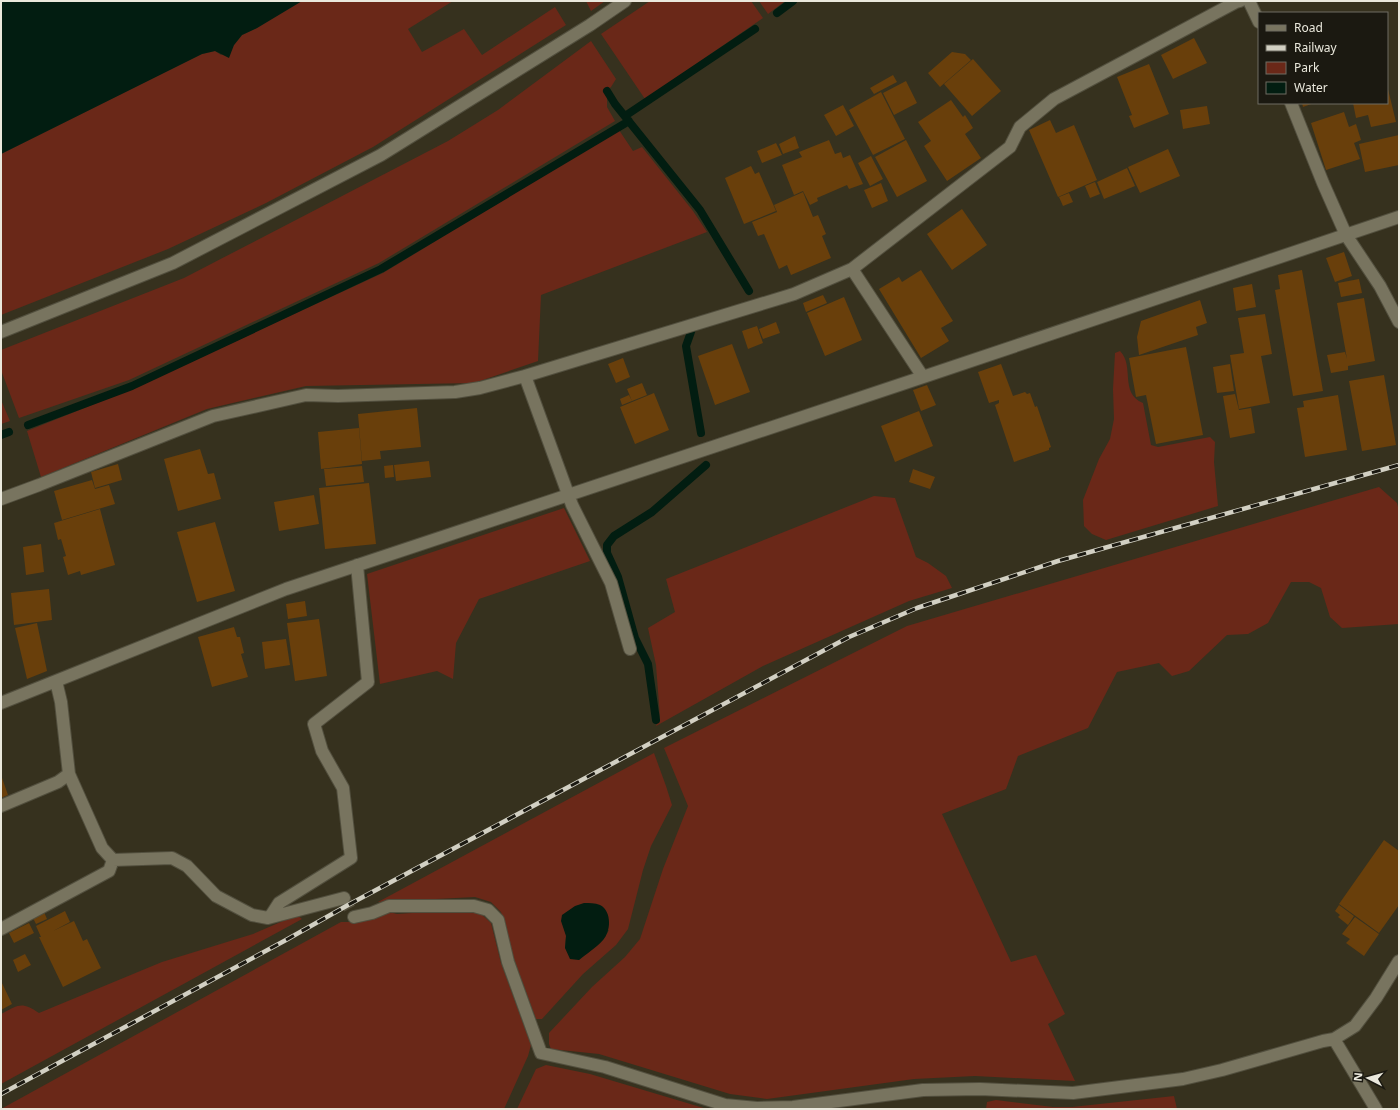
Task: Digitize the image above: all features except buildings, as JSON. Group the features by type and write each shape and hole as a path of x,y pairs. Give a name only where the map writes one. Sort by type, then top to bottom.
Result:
{"street":[{"path":"1,332 173,263 381,156 590,25 625,1"},
{"path":"1,499 213,416 306,395 338,396 455,392 480,388 525,376 794,294 852,269 1010,147 1020,127 1054,98 1240,1"},
{"path":"1249,1 1258,20"},
{"path":"1291,104 1346,236 1380,286 1399,322"},
{"path":"1,703 286,589 1346,236 1399,217"},
{"path":"852,269 923,377"},
{"path":"525,376 572,505 611,583 630,649"},
{"path":"270,917 279,903 351,858 343,788 322,750 314,724 368,682 357,565"},
{"path":"56,681 61,702 69,774 102,848 113,860 172,858 187,866 216,896 252,915 270,917 344,898"},
{"path":"1,806 58,782 69,774"},
{"path":"1,929 108,871 113,860"},
{"path":"354,917 372,913 389,906 474,906 488,910 498,920 508,962 541,1053 605,1067 724,1104 757,1108 793,1107 923,1090 980,1089 1073,1093 1183,1079 1222,1070 1322,1041 1334,1039 1355,1026 1376,998 1399,961"},
{"path":"1334,1039 1376,1109"}],"green space":[{"path":"302,1 453,1 408,29 422,52 464,29 482,55 555,7 566,25 373,147 266,203 168,249 1,315 1,154 202,54 215,51 221,55 234,45 242,35 257,28"},
{"path":"586,1 605,1 591,11"},
{"path":"650,1 751,1 763,18 645,99 601,34"},
{"path":"759,1 785,1 768,14"},
{"path":"591,41 616,79 611,87 605,92 607,96 607,107 615,121 379,263 129,380 19,418 1,370 1,350 184,278 448,141 498,110"},
{"path":"619,130 633,151 642,147 693,211 707,232 541,295 538,361 474,383 306,386 207,409 41,477 27,431 132,389 383,273"},
{"path":"1120,351 1127,364 1131,393 1136,399 1143,403 1151,445 1158,447 1210,437 1215,442 1214,462 1218,506 1106,540 1092,534 1084,526 1083,500 1099,459 1110,439 1114,419 1113,389 1115,353"},
{"path":"1,400 10,421 1,424"},
{"path":"1379,487 1397,503 1399,511 1399,624 1342,628 1330,617 1321,588 1309,582 1291,582 1268,623 1248,634 1227,635 1189,671 1172,676 1159,663 1117,672 1088,728 1018,756 1006,789 942,814 1011,962 1036,955 1065,1014 1048,1024 1075,1081 975,1076 914,1079 767,1099 730,1094 599,1054 551,1049 549,1044 549,1033 592,987 625,957 640,939 663,869 688,806 664,748 907,626"},
{"path":"874,496 895,498 916,557 928,563 946,576 952,588 909,601 763,666 656,726 660,717 656,665 648,628 675,612 666,579"},
{"path":"564,508 590,561 479,599 456,643 453,679 437,671 380,684 367,574"},
{"path":"654,753 672,805 651,846 643,870 628,929 616,945 583,974 542,1019 536,1019 511,951 501,912 491,902 475,897 378,902","holes":["609,930 603,940 579,960 565,948 566,936"]},
{"path":"471,909 481,914 491,923 501,963 531,1045 528,1056 504,1109 1,1109 341,922 352,922 389,912 397,914"},
{"path":"297,915 302,919 1,1084 1,1014 12,1008 20,1006 28,1007 39,1013 162,962 253,934"},
{"path":"546,1065 590,1074 707,1109 517,1109 536,1069"},
{"path":"1174,1096 1177,1109 986,1109 987,1102 996,1100 1053,1107 1072,1107"}],"water":[{"path":"1,1 302,1 257,28 242,35 234,45 229,58 215,51 202,54 1,154"},
{"path":"584,903 600,905 604,908 607,912 609,921 608,932 600,943 579,960 570,959 565,948 566,936 561,921 562,915 575,906"}],"waterway":[{"path":"777,13 793,1"},
{"path":"625,116 755,29"},
{"path":"607,91 615,104 700,210 749,291"},
{"path":"28,425 132,386 381,269 629,121"},
{"path":"692,329 686,346 701,433"},
{"path":"1,435 9,432"},
{"path":"656,720 648,664 635,638 618,577 607,553 607,545 614,536 652,512 706,465"}],"tunnel":[{"path":"344,898 354,917"}],"railway":[{"path":"1,1094 348,905 849,637 917,608 1058,561 1399,465"}]}
